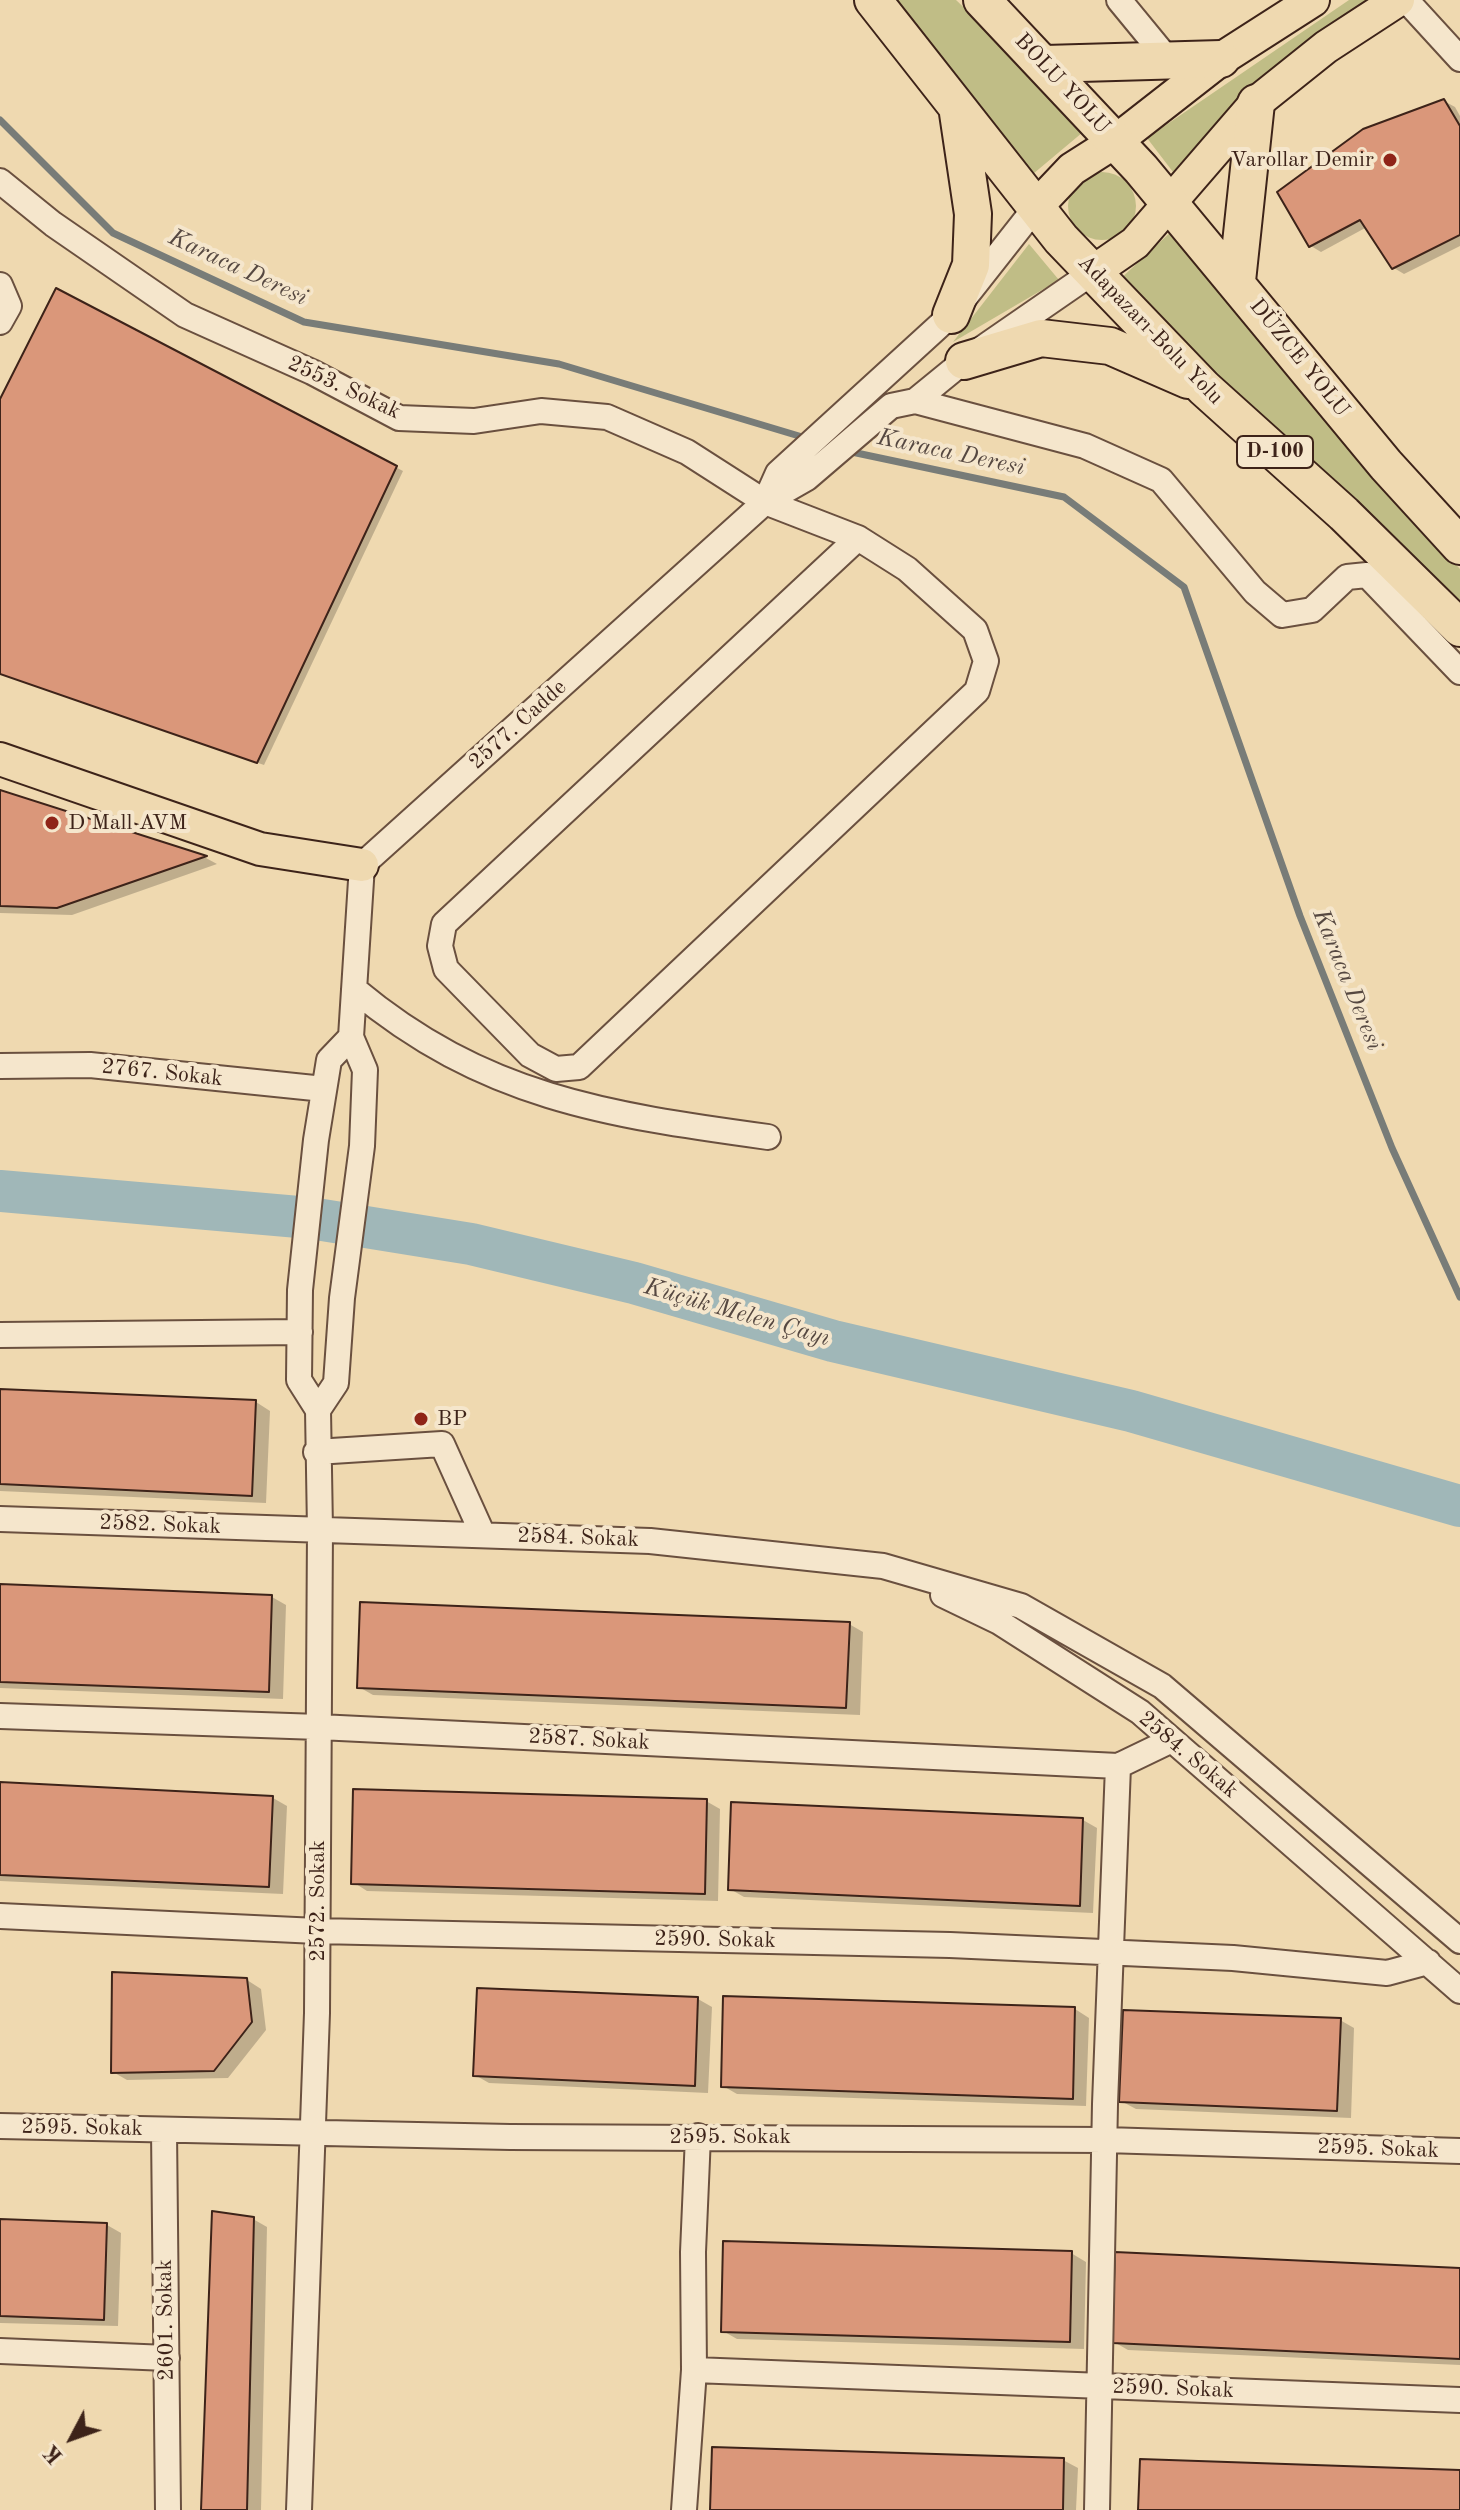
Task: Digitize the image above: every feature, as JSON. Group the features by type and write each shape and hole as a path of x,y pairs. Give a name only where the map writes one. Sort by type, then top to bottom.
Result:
{"highway":[{"name":"Adapazarı-Bolu Yolu","path":"873,0 958,111 1093,272 1204,388 1344,514 1460,628"},
{"name":"BOLU YOLU","path":"982,0 1141,169"},
{"path":"1045,64 1221,59"},
{"path":"1237,281 1256,103"},
{"path":"951,315 971,265 973,214 958,111"},
{"name":"DÜZCE YOLU","path":"1141,169 1237,281 1386,465 1460,546"},
{"path":"964,361 1041,338 1097,344 1110,346 1204,388"}],"main road":[{"path":"1036,207 1072,169 1116,141 1221,59 1313,0"},
{"path":"1093,272 1135,243 1168,201 1256,103 1326,47 1398,0"},
{"path":"0,759 260,849 362,865"}],"street":[{"path":"1119,0 1170,62"},
{"path":"1406,0 1460,59"},
{"name":"2553. Sokak","path":"0,181 53,224 185,315 312,372 399,418 474,421 541,411 607,417 687,452 765,502 858,538 907,569 975,630 986,661 977,691 579,1067 556,1069 538,1061 446,969 440,946 444,924 858,538"},
{"path":"765,502 778,473 951,315 1036,207"},
{"path":"765,502 807,478 903,403 1093,272"},
{"path":"0,285 9,306 0,322"},
{"path":"903,403 1085,446 1161,480 1255,592 1282,615 1312,610 1347,577 1367,575 1460,672"},
{"name":"2577. Cadde","path":"362,865 765,502"},
{"path":"318,1410 299,1380 300,1290 316,1140 329,1060 351,1037 362,865"},
{"path":"354,989 423,1038 507,1083 568,1103 644,1120 768,1137"},
{"name":"2572. Sokak","path":"299,2510 317,1931 320,1530 316,1452 318,1410 336,1383 342,1298 362,1146 365,1070 351,1037"},
{"name":"2767. Sokak","path":"0,1066 90,1065 324,1089"},
{"path":"0,1335 300,1332"},
{"path":"316,1452 442,1444 483,1535"},
{"name":"2582. Sokak","path":"0,1519 320,1530"},
{"name":"2584. Sokak","path":"320,1530 650,1541 883,1566 1021,1606 1162,1686 1460,1941"},
{"name":"2584. Sokak","path":"883,1566 999,1622 1140,1712 1460,1991"},
{"name":"2587. Sokak","path":"0,1716 319,1727 1118,1766 1172,1740"},
{"path":"1097,2510 1105,2140 1118,1766"},
{"name":"2590. Sokak","path":"0,1916 317,1931 950,1945 1233,1958 1387,1973 1428,1962"},
{"name":"2595. Sokak","path":"0,2126 313,2134 1105,2140 1460,2151"},
{"name":"2601. Sokak","path":"164,2130 168,2510"},
{"path":"684,2510 694,2370 693,2252 698,2136"},
{"path":"0,2351 167,2358"},
{"name":"2590. Sokak","path":"694,2370 1460,2400"}],"shaded area":[{"path":"896,0 956,0 1089,127 1027,179"},
{"path":"1349,0 1368,0 1323,30 1238,98 1173,172 1147,138"},
{"path":"1102,172 1126,182 1136,206 1126,230 1102,240 1078,230 1068,206 1078,182"},
{"path":"1174,229 1316,411 1460,569 1460,604 1117,282"},
{"path":"1029,244 1059,280 953,342"}],"building":[{"name":"Varollar Demir","path":"1444,99 1460,126 1460,235 1392,269 1360,220 1309,247 1277,192 1363,129"},
{"path":"56,288 397,466 257,763 0,674 0,399"},
{"name":"D Mall AVM","path":"0,790 207,856 57,908 0,906"},
{"path":"0,1389 256,1400 252,1496 0,1484"},
{"path":"0,1584 272,1595 269,1692 0,1682"},
{"path":"360,1602 850,1622 846,1708 357,1688"},
{"path":"0,1782 273,1796 269,1887 0,1875"},
{"path":"353,1789 707,1799 705,1894 351,1884"},
{"path":"731,1802 1083,1818 1080,1906 728,1890"},
{"path":"112,1972 247,1978 252,2022 214,2071 111,2073"},
{"path":"477,1988 698,1997 695,2086 473,2076"},
{"path":"723,1996 1075,2007 1073,2099 721,2087"},
{"path":"1123,2010 1341,2018 1337,2111 1119,2102"},
{"path":"212,2211 254,2217 247,2510 201,2510"},
{"path":"0,2219 107,2223 104,2320 0,2316"},
{"path":"723,2241 1072,2251 1070,2342 721,2332"},
{"path":"1115,2252 1460,2268 1460,2359 1112,2343"},
{"path":"712,2447 1064,2458 1063,2510 710,2510"},
{"path":"1140,2459 1460,2470 1460,2510 1138,2510"}],"waterway":[{"name":"Karaca Deresi","path":"0,120 113,233 304,322 559,364 809,439"},
{"name":"Karaca Deresi","path":"847,451 1064,497 1184,587 1300,916 1392,1148 1460,1297"},
{"name":"Küçük Melen Çayı","path":"0,1191 310,1218 471,1244 634,1283 833,1341 1131,1411 1460,1506"}],"place":[{"name":"Varollar Demir","path":"1390,160"},
{"name":"D Mall AVM","path":"52,823"},
{"name":"BP","path":"421,1419"}]}
